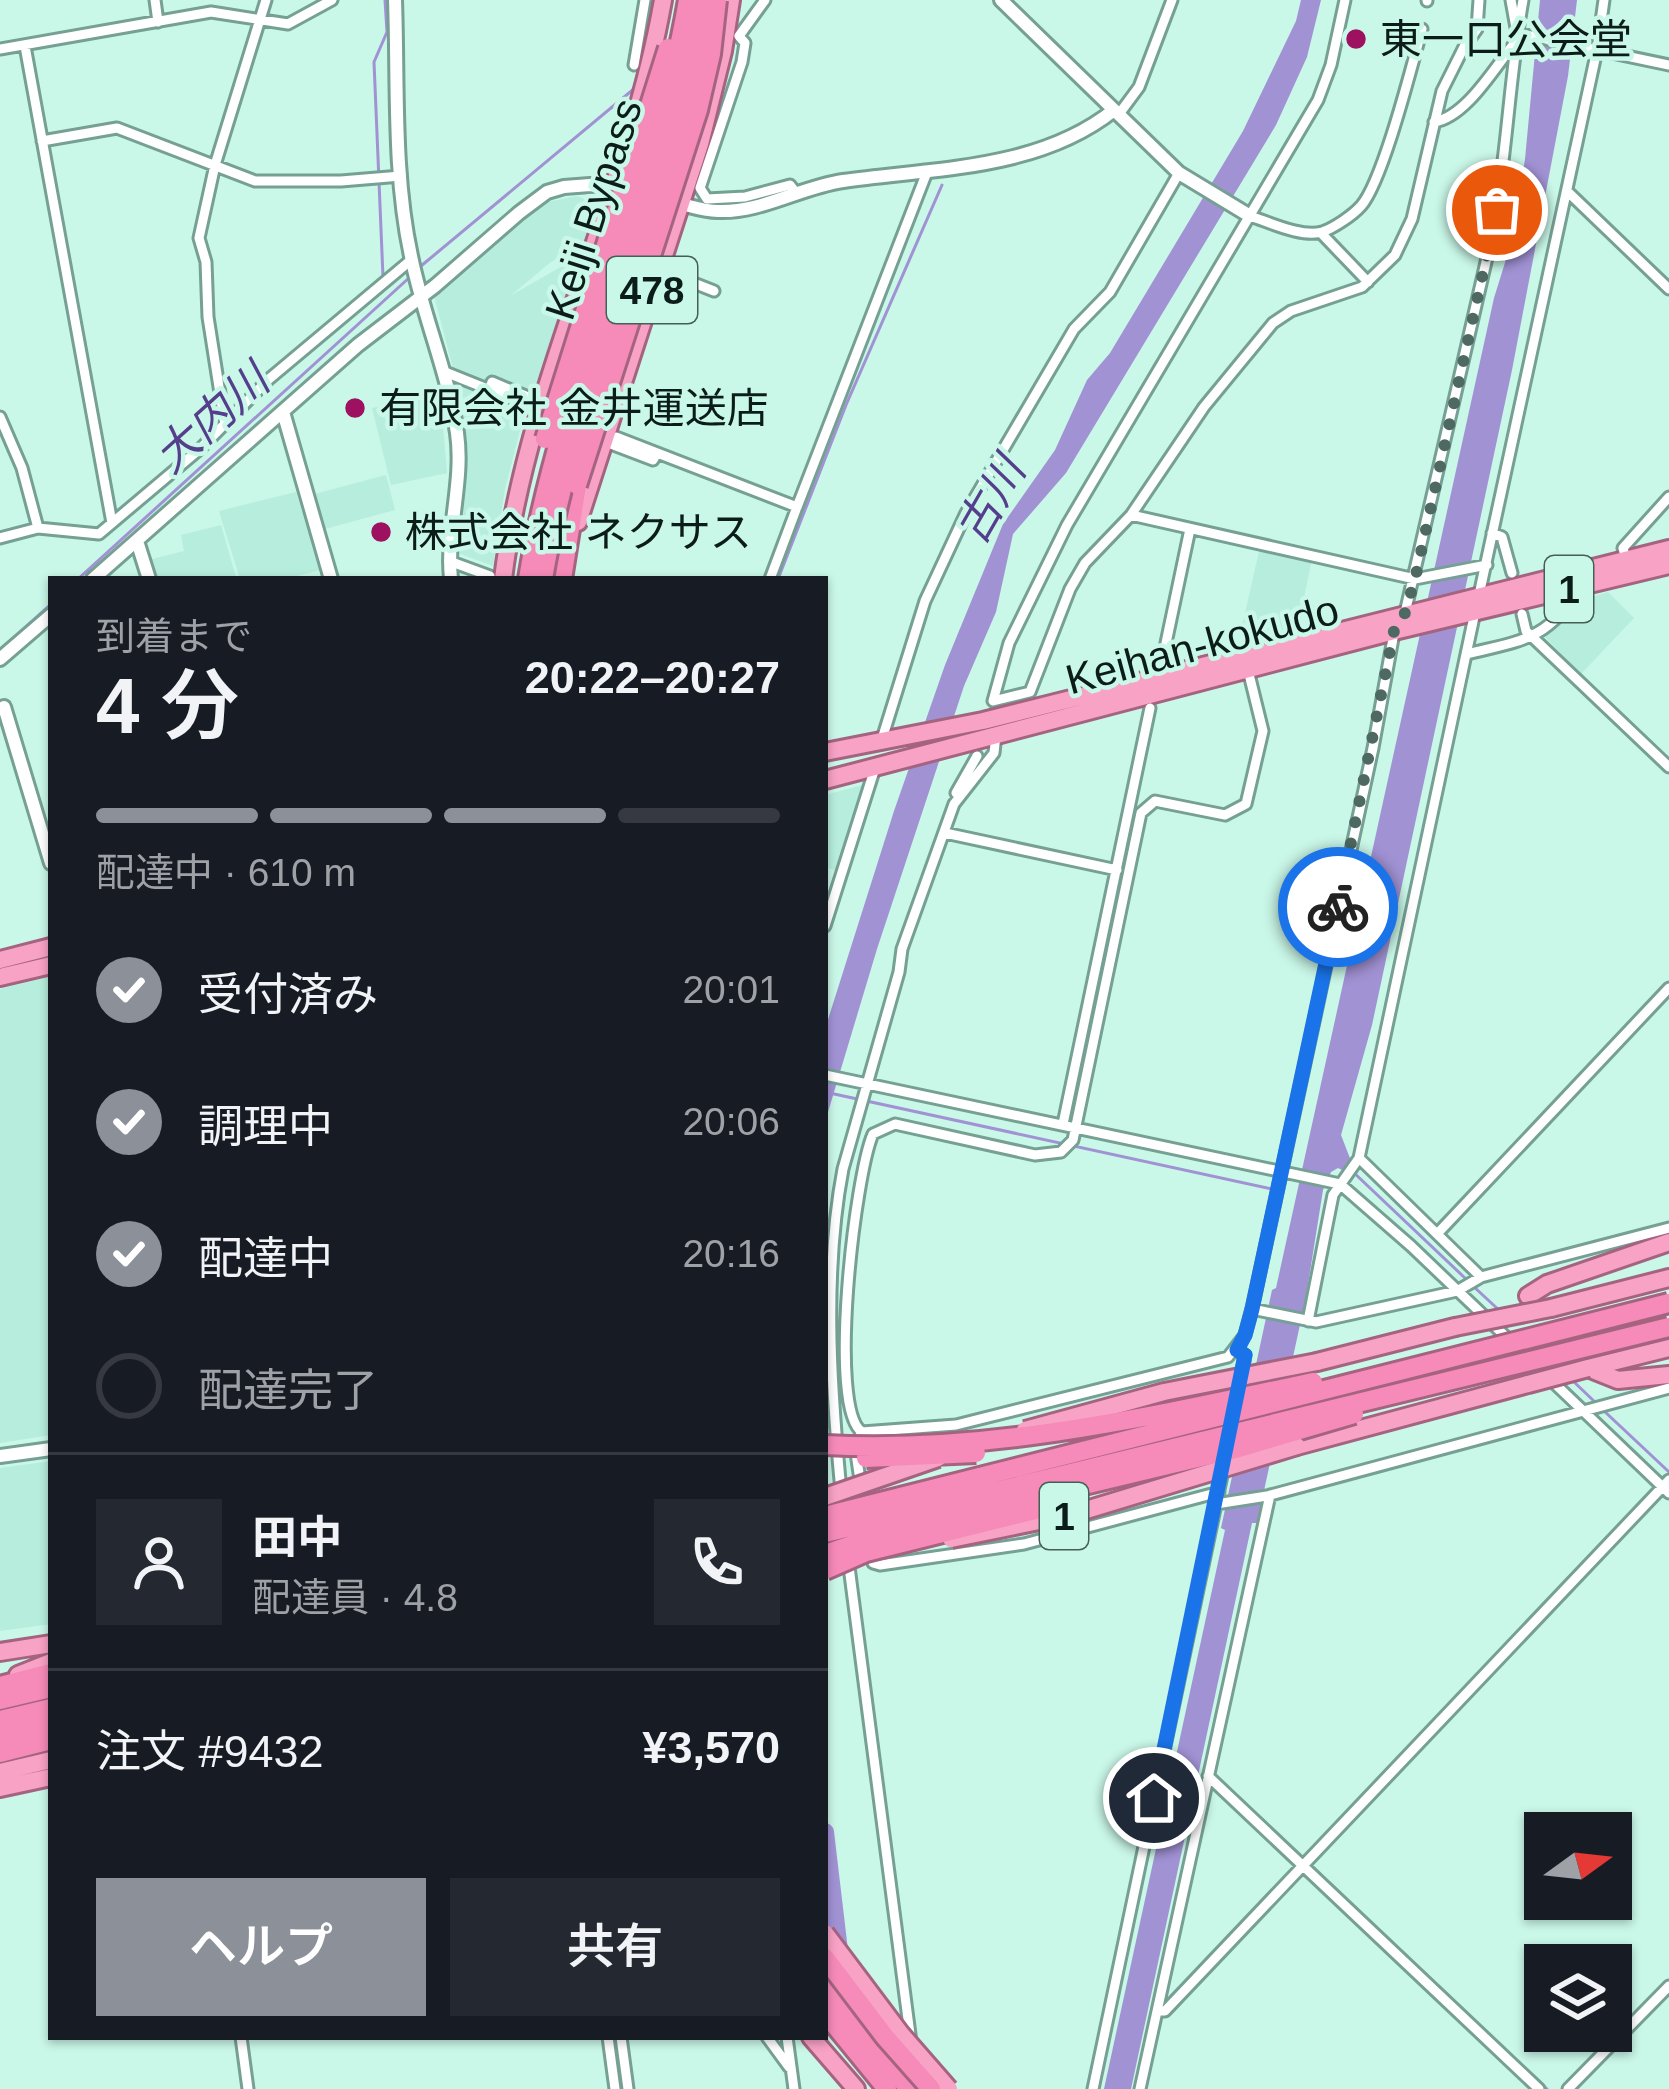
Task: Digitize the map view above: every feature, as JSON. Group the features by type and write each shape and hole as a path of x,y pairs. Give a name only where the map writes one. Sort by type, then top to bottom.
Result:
{"highway":[{"name":"Keiji Bypass","path":"544,576 570,453 677,128 705,0"},
{"path":"563,576 577,485 698,110 717,0"},
{"name":"478","path":"564,576 713,97 730,0"},
{"name":"Keiji Bypass","path":"528,576 555,446 648,170 671,82 675,2"},
{"path":"517,576 554,403 669,44 675,2"},
{"name":"478","path":"496,576 535,404 675,2"},
{"name":"Keihan-kokudo","path":"828,779 977,748 990,728 1046,704 1474,605 1669,549"},
{"name":"Keihan-kokudo","path":"1474,605 1669,565"},
{"name":"Keihan-kokudo","path":"828,751 886,738 990,728 1248,670 1405,622"},
{"path":"0,960 48,947"},
{"path":"0,977 48,966"},
{"path":"1462,1326 1505,1311 1547,1284 1669,1242"},
{"name":"1","path":"828,1496 1082,1413 1669,1278"},
{"path":"828,1515 1669,1303"},
{"path":"828,1532 1669,1327"},
{"path":"828,1457 920,1457 1070,1438 1546,1334"},
{"name":"1","path":"828,1555 922,1544 1073,1514 1297,1446 1669,1348"},
{"path":"828,1569 866,1552 1064,1503 1554,1355"},
{"path":"1588,1368 1618,1380 1669,1375"},
{"path":"828,1444 973,1441 1202,1407"},
{"path":"828,1554 899,1529 1235,1449"},
{"path":"0,1652 48,1644"},
{"path":"0,1684 48,1663"},
{"path":"0,1684 48,1674"},
{"path":"0,1700 48,1689"},
{"path":"0,1720 48,1709"},
{"path":"0,1737 48,1725"},
{"path":"0,1753 48,1741"},
{"path":"0,1768 48,1758"},
{"path":"0,1788 48,1778"},
{"path":"828,1937 901,2034 950,2089"},
{"path":"828,1962 931,2089"},
{"path":"828,1990 913,2089"},
{"path":"828,2022 887,2089"},
{"path":"814,2040 856,2089"}],"street":[{"path":"155,0 158,22"},
{"path":"225,425 208,317 206,262 199,238 215,165 266,0"},
{"path":"0,49 212,12 293,23 332,0"},
{"path":"395,0 401,176 411,260 445,372 460,460 451,576"},
{"path":"634,65 645,0"},
{"path":"765,0 740,36 745,43 742,62 700,188 707,199 722,200 790,185 796,193"},
{"path":"1001,0 1047,50 1181,175 1247,214 1303,232 1321,233 1360,207 1369,194 1410,79 1422,29"},
{"path":"96,576 358,345 548,192 578,184 717,212 843,182 1047,149 1088,131 1116,112 1139,87 1172,0"},
{"path":"1030,692 993,701 1013,637 1067,525 1318,100 1345,0"},
{"path":"1030,692 1070,589 1273,322 1291,311 1354,291 1395,255 1412,219 1450,74 1477,29 1479,0"},
{"path":"1511,0 1519,37"},
{"path":"1248,670 1262,731 1246,804 1225,815 1155,801 1141,813 1073,1140 1051,1156 895,1124 873,1134 848,1278 848,1409 855,1428 862,1432 956,1425 1228,1357 1245,1335 1372,748 1418,579 1502,184 1523,0"},
{"path":"1306,1321 1333,1195 1358,1160 1474,605 1568,191 1604,0"},
{"path":"1434,122 1456,112 1519,37"},
{"path":"1519,37 1669,65"},
{"path":"25,46 112,523"},
{"path":"42,141 118,128 255,181 401,176"},
{"path":"771,576 927,172"},
{"path":"886,738 925,601 958,529 1074,329 1110,292 1181,175"},
{"path":"1568,191 1669,289"},
{"path":"1321,233 1368,282"},
{"path":"0,538 38,527 98,534 225,425 268,379 411,260"},
{"path":"658,269 714,291"},
{"path":"445,372 489,390 493,382 535,404"},
{"path":"284,412 330,576"},
{"path":"0,417 22,468 38,527"},
{"path":"609,439 653,460 657,453 797,507"},
{"path":"1626,560 1623,548 1669,497"},
{"path":"1131,514 1418,579 1483,565"},
{"path":"1162,662 1190,529"},
{"path":"1492,533 1502,537 1512,573"},
{"path":"137,541 147,576"},
{"path":"449,562 490,576"},
{"path":"1467,654 1533,638 1569,605 1581,586"},
{"path":"1522,614 1526,631 1669,767"},
{"path":"0,659 48,618"},
{"path":"998,697 1016,645 1013,637"},
{"path":"1030,692 1046,704"},
{"path":"2,703 48,853"},
{"path":"1063,1124 1150,708"},
{"path":"954,804 994,753 990,728"},
{"path":"913,2089 836,1425 836,1202 902,949 977,748"},
{"path":"828,917 879,766"},
{"path":"945,832 1117,870"},
{"path":"1437,1234 1669,988"},
{"path":"828,1076 1338,1182 1667,1485 1165,2011 1156,2011"},
{"path":"1358,1160 1479,1278"},
{"path":"1252,1309 1316,1322 1460,1290 1479,1278 1669,1228"},
{"path":"1093,2089 1218,1501 1245,1355 1237,1350"},
{"path":"874,1563 1024,1544 1218,1501 1269,1496 1669,1388"},
{"path":"1064,1396 1096,1525"},
{"path":"836,1425 856,1444"},
{"path":"862,1432 856,1444 874,1563"},
{"path":"0,1456 48,1449"},
{"path":"1140,2089 1269,1496"},
{"path":"853,1586 874,1563"},
{"path":"1208,1776 1539,2089"},
{"path":"1568,2089 1669,1986"},
{"path":"241,2040 248,2089"},
{"path":"608,2040 615,2089"},
{"path":"621,2040 628,2089"},
{"path":"769,2040 792,2072"},
{"path":"787,2040 794,2089"}],"shaded area":[{"path":"1301,0 1321,0 1307,57 1276,125 1066,473 1013,534 996,612 964,686 828,1112 828,1020 945,665 1003,524 1055,450 1087,380 1110,353 1243,131 1296,21"},
{"path":"1540,0 1577,0 1568,76 1512,370 1372,1025 1341,1135 1351,1161 1331,1172 1323,1190 1306,1297 1257,1523 1252,1523 1131,2089 1104,2089 1272,1290 1494,298 1512,240"},
{"path":"577,196 595,209 584,242 510,296 578,257 533,394 490,378 487,384 454,372 434,296 536,209"},
{"path":"455,379 526,407 505,489 493,566 455,552 467,453"},
{"path":"440,392 447,473 391,485 372,408"},
{"path":"386,475 395,510 321,530 311,495"},
{"path":"296,492 321,570 297,576 239,576 219,511"},
{"path":"221,525 236,576 153,576 148,560 184,551 181,535"},
{"path":"1260,547 1312,559 1298,627 1244,639 1241,631"},
{"path":"1608,592 1634,618 1581,674 1543,635 1582,600"},
{"path":"866,784 838,871 828,868 828,794"},
{"path":"48,977 48,1435 0,1443 0,989"},
{"path":"48,1461 48,1624 0,1631 0,1468"}],"waterway":[{"path":"383,277 374,62 387,32 385,0"},
{"path":"421,266 635,88"},
{"path":"779,576 846,405 942,185"},
{"name":"大内川","path":"81,576 410,277"},
{"name":"大内川","path":"0,650 48,607"},
{"path":"828,1093 1272,1189"},
{"path":"1351,1170 1466,1279"},
{"path":"1473,1286 1501,1312"},
{"path":"1573,1381 1596,1403"},
{"path":"1603,1410 1669,1472"},
{"path":"1214,1774 1547,2089"},
{"name":"古川","path":"828,1857 840,1959"},
{"path":"613,2040 620,2089"}],"way so far":[{"path":"1338,907 1394,631 1404,616 1415,579 1497,210"}],"place":[{"name":"東一口公会堂","path":"1356,39"},
{"name":"有限会社 金井運送店","path":"355,408"},
{"name":"株式会社 ネクサス","path":"381,532"}],"route":[{"path":"1154,1798 1245,1355 1237,1350 1252,1309 1338,907"}]}
